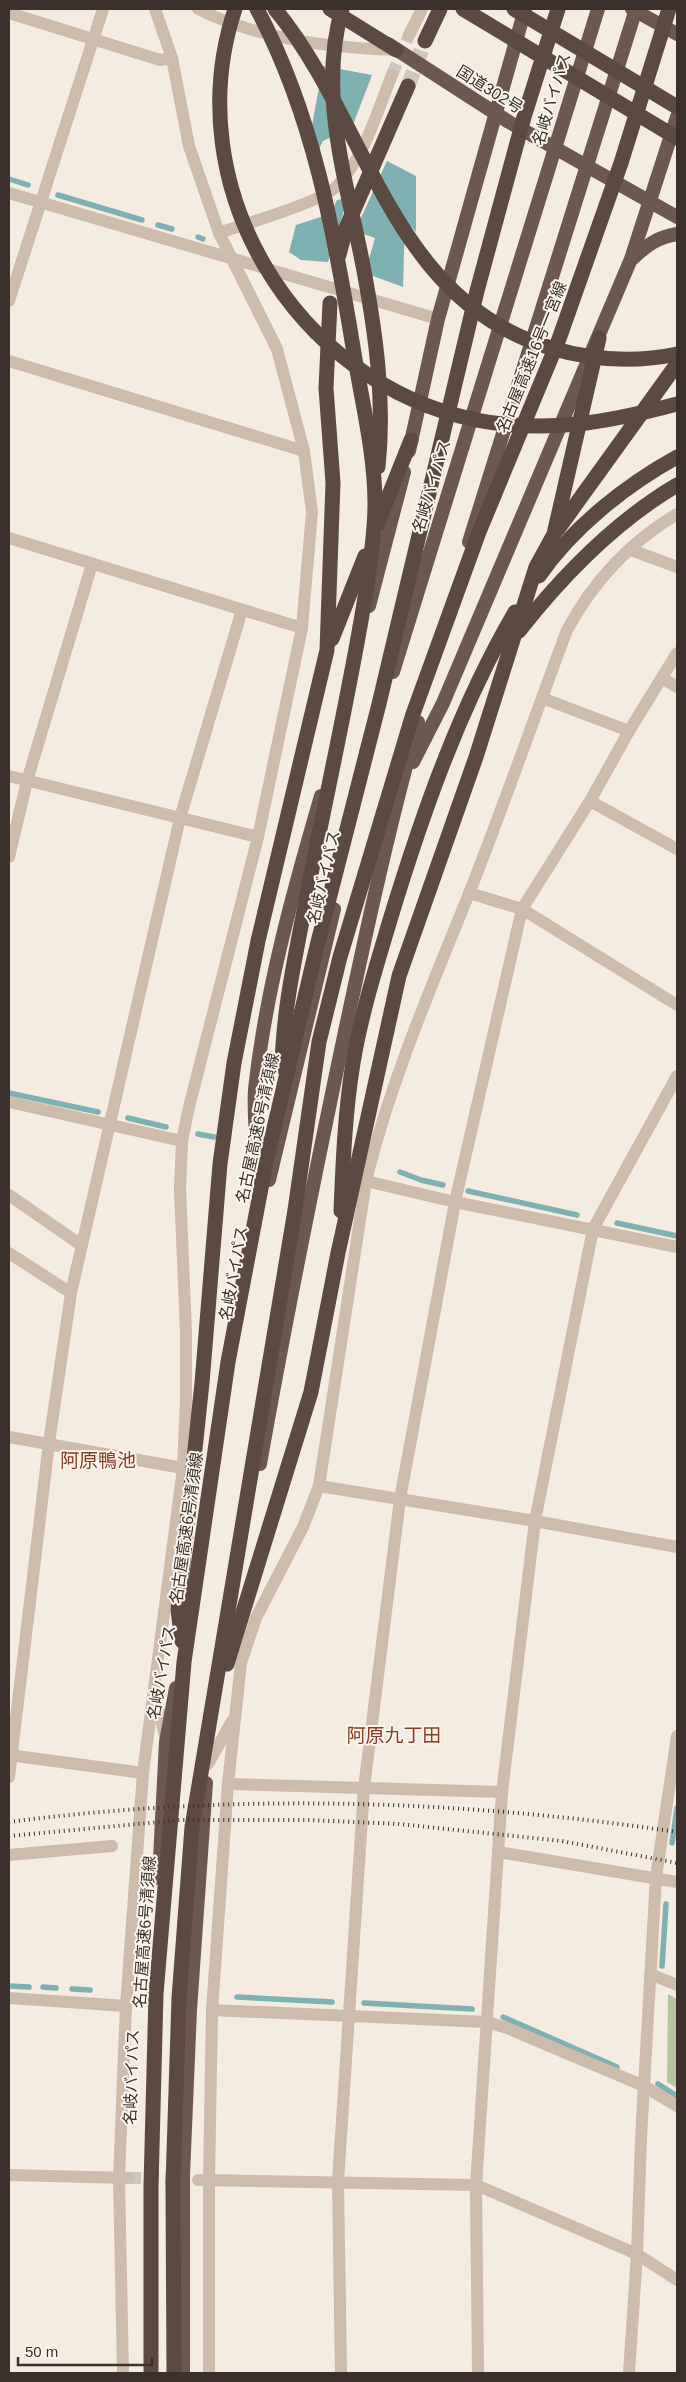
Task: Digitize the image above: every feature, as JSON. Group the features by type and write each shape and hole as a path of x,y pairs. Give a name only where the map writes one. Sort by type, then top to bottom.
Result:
{"highway":[{"path":"235,9 226,44 221,79 220,117 225,158 235,200 261,261 280,292 303,320 331,348 365,374 400,394 434,409 476,420 550,427 587,424 623,418 677,404"},
{"path":"257,9 297,96 318,167 335,250 366,426 375,502"},
{"path":"275,9 310,60 397,223 437,275 458,296 506,330 532,342 571,354 627,359 659,358 677,354"},
{"path":"330,9 396,50"},
{"path":"281,1098 284,1023 310,875 360,623 372,543 380,424 377,358 364,271 337,139 333,108 332,73 336,38 343,9"},
{"name":"国道302号","path":"343,9 396,50 494,114 677,217"},
{"path":"425,41 440,9"},
{"path":"463,9 677,138"},
{"path":"514,9 677,107"},
{"path":"261,1215 255,1090 273,984 292,894 334,749 349,681 411,440 438,320 494,114 525,9"},
{"name":"名古屋高速6号清須線","path":"151,2373 151,2186 156,1994 184,1662 228,1362 266,1162 317,946 379,704 477,291 524,117 558,9"},
{"name":"名岐バイパス","path":"146,2373 145,2172 166,1742 261,1215 379,718 598,9"},
{"path":"632,9 677,34"},
{"path":"183,2373 182,2175 200,1842 208,1764 229,1634 315,1174 360,959 399,789 484,488 636,9"},
{"name":"名古屋高速16号一宮線","path":"210,1719 295,1210 320,1042 340,957 413,714 479,532 562,330 621,163 669,9"},
{"path":"334,276 346,228 408,86"},
{"path":"399,789 444,703 599,338 650,203 677,117"},
{"path":"630,259 648,244 662,237 677,234"},
{"path":"327,650 333,483 326,388 330,303"},
{"path":"554,534 599,338"},
{"path":"174,2373 173,2184 179,1998 192,1828 210,1719 311,1392 338,1253 399,976 476,757 536,567 554,534 677,364"},
{"path":"184,1662 178,1610 208,1316 220,1164 234,1063 258,941 327,650 411,440"},
{"path":"338,1253 346,1117 353,1062 376,967 418,827 464,715 499,640 543,571 567,542 596,515 651,473 677,458"},
{"path":"464,715 506,648 557,586 615,531 677,485"}],"street":[{"path":"9,301 103,9"},
{"path":"123,2373 126,2006 143,1774 183,1468 186,1333 180,1189 182,1141 258,837 302,628 312,512 304,451 277,349 234,258 220,233 189,146 172,58 155,9"},
{"path":"198,9 249,30 284,38 366,49 396,50"},
{"path":"409,35 422,9"},
{"path":"9,13 160,60 172,58"},
{"path":"220,233 281,212 320,196 336,187 351,168 364,144 392,75"},
{"path":"9,193 41,204 234,258 438,320"},
{"path":"9,361 304,451"},
{"path":"210,2373 203,2180 212,2010 228,1784 241,1663 247,1640 272,1585 303,1527 319,1486 366,1181 376,1138 393,1087 469,893 568,630 581,605 598,581 619,559 677,514"},
{"path":"9,538 302,628"},
{"path":"631,550 677,567"},
{"path":"9,857 27,781 92,564"},
{"path":"9,1777 10,1755 49,1443 71,1293 180,818 242,610"},
{"path":"341,2373 338,2181 364,1788 400,1499 455,1202 522,909 590,800 629,731 677,653"},
{"path":"662,678 677,687"},
{"path":"542,698 629,731"},
{"path":"9,776 258,837"},
{"path":"590,800 677,850"},
{"path":"469,893 522,909 677,1004"},
{"path":"478,2373 476,2186 502,1792 535,1521 593,1229 677,1076"},
{"path":"9,1102 182,1141"},
{"path":"366,1181 455,1202 677,1247"},
{"path":"9,1195 81,1245"},
{"path":"9,1253 71,1293"},
{"path":"9,1437 183,1468"},
{"path":"319,1486 535,1521 677,1547"},
{"path":"229,1634 238,1695"},
{"path":"154,1689 166,1742"},
{"path":"208,1764 236,1714"},
{"path":"628,2373 637,2254 656,1877 677,1736"},
{"path":"10,1755 143,1774"},
{"path":"228,1784 502,1792"},
{"path":"9,1855 112,1846"},
{"path":"498,1852 677,1882"},
{"path":"650,1974 677,1985"},
{"path":"9,1998 126,2006"},
{"path":"212,2010 487,2022 508,2028 644,2086 677,2106"},
{"path":"9,2175 124,2178"},
{"path":"203,2180 338,2181 476,2186 637,2254 677,2280"}],"green space":[{"path":"668,1994 677,1999 677,2088 667,2082"}],"water":[{"path":"323,66 372,75 354,122 346,130 323,141 319,149 308,147"},
{"path":"387,161 416,176 416,232 405,220 403,287 365,273 375,238 355,231"},
{"path":"348,198 328,262 301,260 289,252 296,225 330,214 337,200"}],"waterway":[{"path":"9,179 28,185"},
{"path":"58,195 142,220"},
{"path":"158,225 172,229"},
{"path":"198,237 203,239"},
{"path":"9,1093 98,1112"},
{"path":"128,1118 166,1127"},
{"path":"198,1134 214,1137"},
{"path":"400,1172 421,1180 443,1185"},
{"path":"468,1191 577,1215"},
{"path":"617,1223 677,1236"},
{"path":"672,1843 677,1808"},
{"path":"662,1966 666,1904"},
{"path":"9,1986 29,1987"},
{"path":"43,1987 56,1988"},
{"path":"72,1989 90,1990"},
{"path":"237,1997 332,2002"},
{"path":"364,2003 472,2009"},
{"path":"503,2017 617,2067"},
{"path":"658,2084 677,2096"}],"tunnel":[{"path":"392,75 409,35"},
{"path":"408,86 425,41"},
{"path":"129,2178 182,2179"}],"railway":[{"path":"9,1822 92,1813 176,1807 343,1804 511,1812 677,1832"},
{"path":"9,1836 181,1820 309,1820 399,1824 562,1841 677,1863"}],"district":[{"name":"阿原鴨池","path":"98,1460"},
{"name":"阿原九丁田","path":"394,1735"}]}
